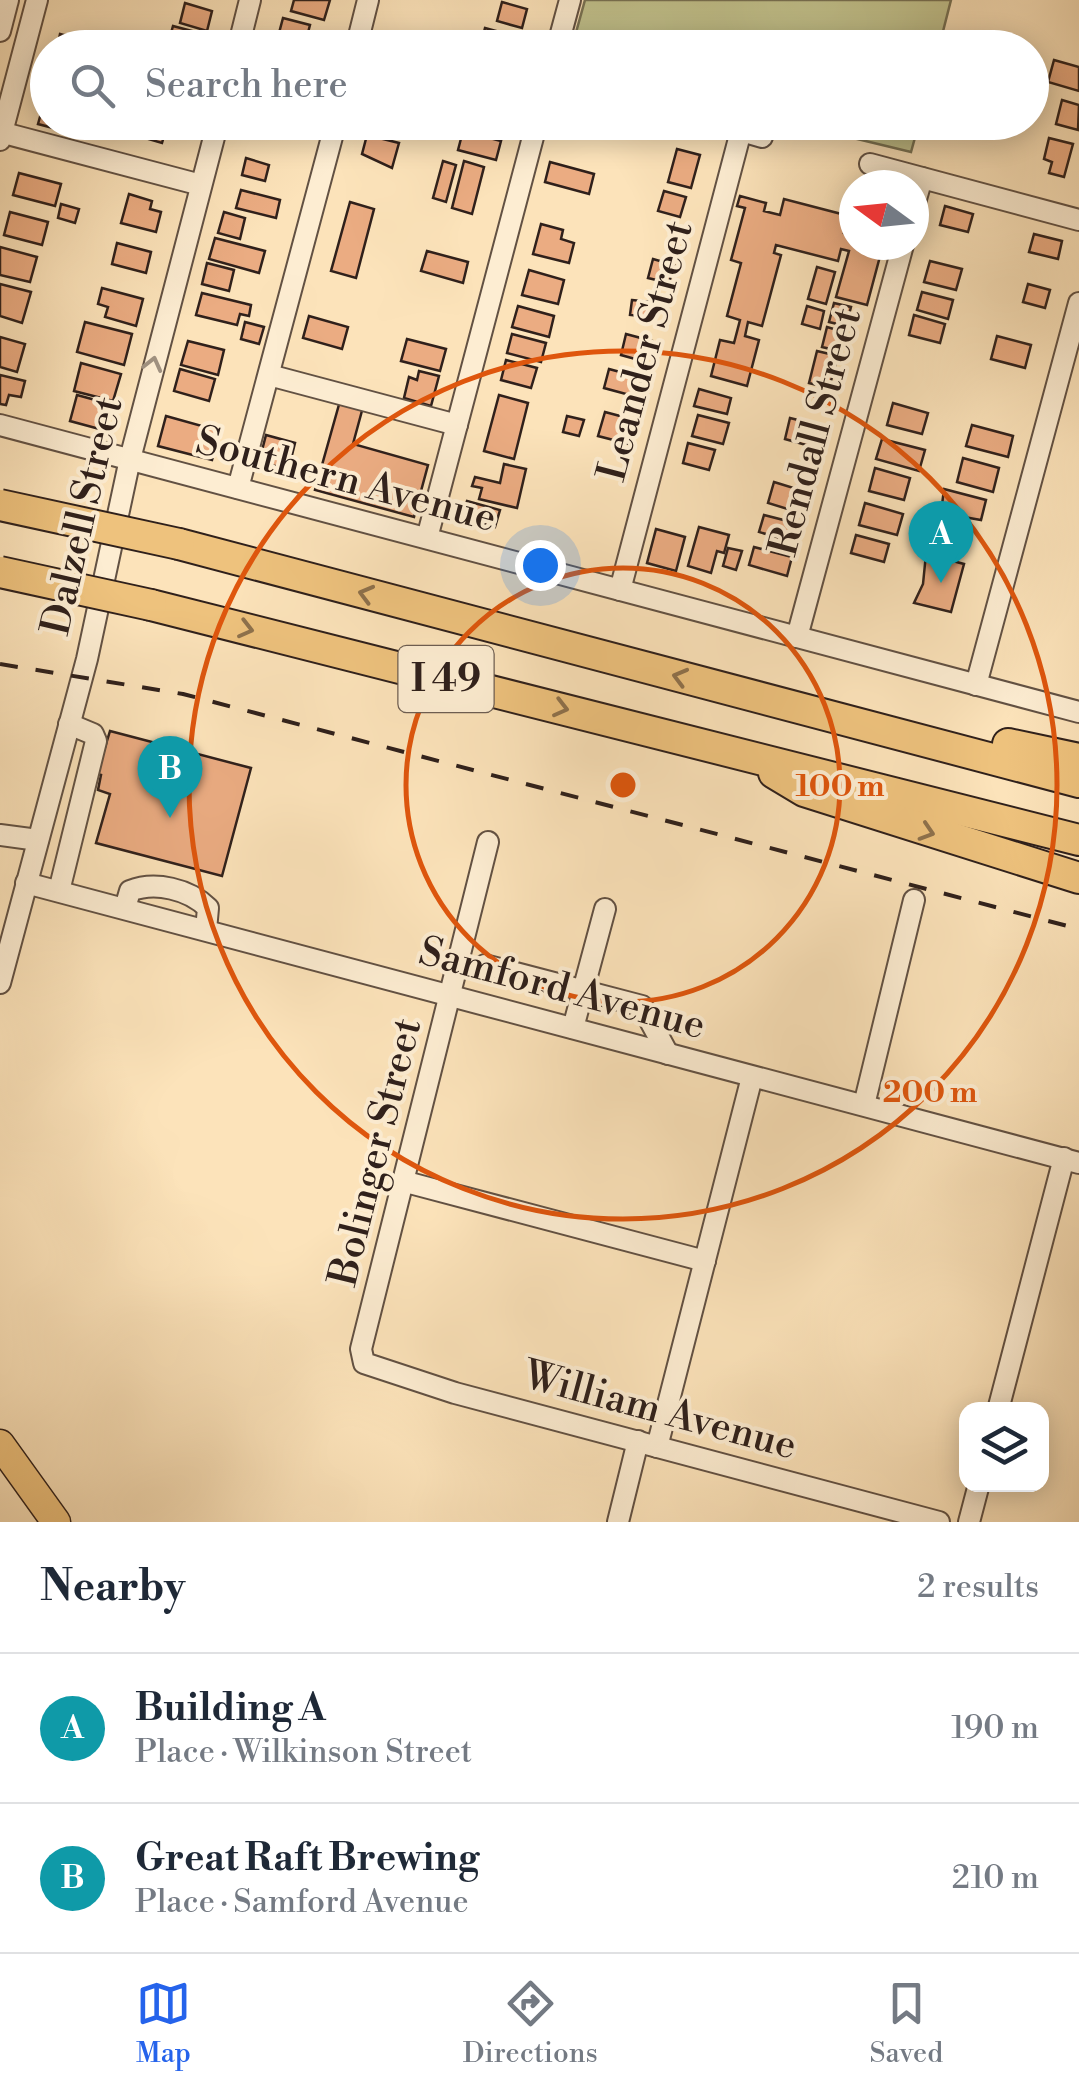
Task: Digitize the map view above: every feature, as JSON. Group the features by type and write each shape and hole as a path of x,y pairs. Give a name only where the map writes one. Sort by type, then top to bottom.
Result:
{"highway":[{"name":"I 49","path":"0,505 179,544 1079,782"},
{"name":"I 49","path":"0,572 152,605 1079,840"},
{"path":"773,704 892,719 1079,759"},
{"path":"742,753 804,791 1079,878"}],"main road":[{"path":"0,1444 56,1522"}],"street":[{"path":"0,31 8,0"},
{"path":"37,0 1,135 201,185"},
{"path":"242,30 250,0"},
{"path":"360,30 368,0"},
{"path":"562,30 570,0"},
{"name":"Dalzell Street","path":"0,984 8,919 26,882 69,724 130,459 213,140"},
{"path":"238,488 331,140"},
{"path":"426,538 532,140"},
{"name":"Leander Street","path":"620,590 739,140"},
{"path":"870,164 892,170"},
{"path":"929,180 1079,220"},
{"name":"Rendall Street","path":"797,636 899,260"},
{"path":"976,684 1079,303"},
{"path":"269,375 457,425"},
{"name":"Southern Avenue","path":"0,425 1079,712"},
{"path":"59,891 96,741 93,734 69,724"},
{"path":"0,835 38,840"},
{"name":"Bolinger Street","path":"364,1364 362,1349 488,842"},
{"name":"Samford Avenue","path":"26,882 1071,1160"},
{"path":"125,908 130,891 146,884 169,888 198,898 208,908 206,930"},
{"path":"864,1105 914,900"},
{"path":"573,1028 605,909"},
{"path":"484,966 642,1006 668,1054"},
{"path":"618,1522 705,1261 752,1077"},
{"path":"1000,1402 1071,1160"},
{"path":"406,1182 705,1261"},
{"name":"William Avenue","path":"364,1364 939,1522"},
{"path":"969,1522 977,1492"}],"green space":[{"path":"585,0 951,0 943,30 577,30"},
{"path":"861,140 914,140 911,152"}],"building":[{"path":"294,0 330,0 324,20 291,11"},
{"path":"502,2 527,9 522,28 497,21"},
{"path":"185,3 212,11 207,30 180,23"},
{"path":"283,18 310,25 309,30 280,30"},
{"path":"1054,60 1079,67 1079,91 1049,82"},
{"path":"1062,100 1079,105 1078,130 1056,124"},
{"path":"1049,138 1073,144 1064,177 1049,173 1052,162 1044,159"},
{"path":"366,140 399,143 392,168 362,154"},
{"path":"461,140 501,141 496,160 458,150"},
{"path":"677,149 700,155 691,188 668,182"},
{"path":"246,158 269,165 265,181 242,175"},
{"path":"443,161 456,165 446,202 433,198"},
{"path":"464,161 484,167 472,214 452,208"},
{"path":"550,162 594,174 589,194 545,182"},
{"path":"19,173 61,184 55,206 13,195"},
{"path":"241,190 280,200 276,218 236,208"},
{"path":"664,191 686,197 680,217 658,211"},
{"path":"129,194 152,201 150,209 161,212 156,232 121,223"},
{"path":"740,196 766,203 764,211 780,215 784,199 839,213 838,261 776,245 774,253 781,255 762,326 748,322 745,336 759,340 747,386 711,376 720,340 734,343 740,320 727,316 741,263 731,260 745,208 737,206"},
{"path":"350,202 374,209 356,278 331,271"},
{"path":"61,204 79,209 75,223 58,218"},
{"path":"945,206 973,214 968,232 940,225"},
{"path":"10,212 48,222 42,245 4,235"},
{"path":"224,212 245,218 240,239 218,233"},
{"path":"541,224 563,230 561,239 574,243 569,263 533,254"},
{"path":"1034,234 1062,241 1058,259 1029,252"},
{"path":"215,238 265,251 259,273 209,259"},
{"path":"117,243 151,252 146,273 112,264"},
{"path":"0,247 37,257 30,282 0,275"},
{"path":"427,251 468,262 463,283 421,271"},
{"path":"653,259 674,265 669,283 648,278"},
{"path":"846,260 879,260 867,305 836,297"},
{"path":"930,261 962,269 956,290 924,282"},
{"path":"207,263 234,270 229,291 202,284"},
{"path":"817,267 835,272 826,304 808,299"},
{"path":"529,270 564,280 558,304 522,295"},
{"path":"0,284 31,292 22,323 0,316"},
{"path":"1028,284 1050,290 1045,308 1023,302"},
{"path":"102,288 143,299 136,326 105,317 108,307 98,304"},
{"path":"922,292 953,300 948,319 917,310"},
{"path":"202,293 251,305 249,316 240,314 237,325 196,315"},
{"path":"632,300 652,302 650,317 630,315"},
{"path":"834,303 851,307 846,326 829,322"},
{"path":"518,306 554,316 549,337 512,327"},
{"path":"807,306 824,311 820,329 802,324"},
{"path":"914,315 945,324 940,343 909,335"},
{"path":"309,316 348,327 342,349 303,338"},
{"path":"85,322 132,334 124,365 77,352"},
{"path":"245,322 264,327 259,344 241,339"},
{"path":"827,327 844,332 839,351 822,347"},
{"path":"512,334 546,343 541,362 507,353"},
{"path":"626,334 652,341 646,362 621,355"},
{"path":"997,336 1031,345 1025,368 991,359"},
{"path":"0,337 25,344 17,372 0,367"},
{"path":"407,339 446,349 440,371 401,361"},
{"path":"188,341 224,350 218,375 181,365"},
{"path":"817,351 838,356 829,388 809,383"},
{"path":"506,360 537,368 531,388 501,380"},
{"path":"81,363 121,374 113,401 74,391"},
{"path":"180,369 215,379 209,401 174,391"},
{"path":"609,369 642,378 637,397 604,388"},
{"path":"419,371 439,376 431,406 404,398 409,377 417,380"},
{"path":"0,375 25,381 21,397 9,395 6,405 0,404"},
{"path":"699,389 731,398 727,414 694,406"},
{"path":"77,395 110,404 103,430 70,421"},
{"path":"499,395 528,403 514,459 484,451"},
{"path":"340,401 363,407 353,444 428,465 414,517 315,490"},
{"path":"893,403 928,413 922,434 887,425"},
{"path":"605,412 635,420 629,444 598,436"},
{"path":"698,415 729,423 723,444 692,436"},
{"path":"166,416 220,431 212,460 158,446"},
{"path":"567,416 584,420 579,436 563,432"},
{"path":"790,418 830,428 824,450 785,439"},
{"path":"972,425 1013,436 1008,457 966,446"},
{"path":"266,435 295,443 291,459 282,456 279,467 259,462"},
{"path":"882,439 925,450 919,471 876,459"},
{"path":"688,443 715,450 709,470 683,463"},
{"path":"963,458 999,468 993,492 957,482"},
{"path":"504,464 526,469 517,508 479,499 482,488 472,486 475,477 500,483"},
{"path":"875,468 910,478 904,500 869,491"},
{"path":"774,482 810,493 804,514 768,503"},
{"path":"944,489 986,500 981,520 941,513"},
{"path":"467,501 500,510 495,527 462,518"},
{"path":"865,503 903,514 897,535 859,525"},
{"path":"764,515 799,524 794,542 759,532"},
{"path":"699,527 729,535 724,553 717,551 711,573 688,566"},
{"path":"656,529 685,537 676,571 647,563"},
{"path":"856,535 889,544 884,562 851,553"},
{"path":"754,547 792,557 787,576 749,565"},
{"path":"728,548 742,551 736,570 723,566"},
{"path":"926,554 964,564 951,612 914,603 923,584"},
{"path":"110,731 251,768 222,876 96,843 110,794 98,790 101,775 97,774"}],"railway":[{"path":"0,664 183,694 1079,929"}],"place":[{"name":"Building A","path":"941,583"},
{"name":"Great Raft Brewing","path":"170,818"}]}
